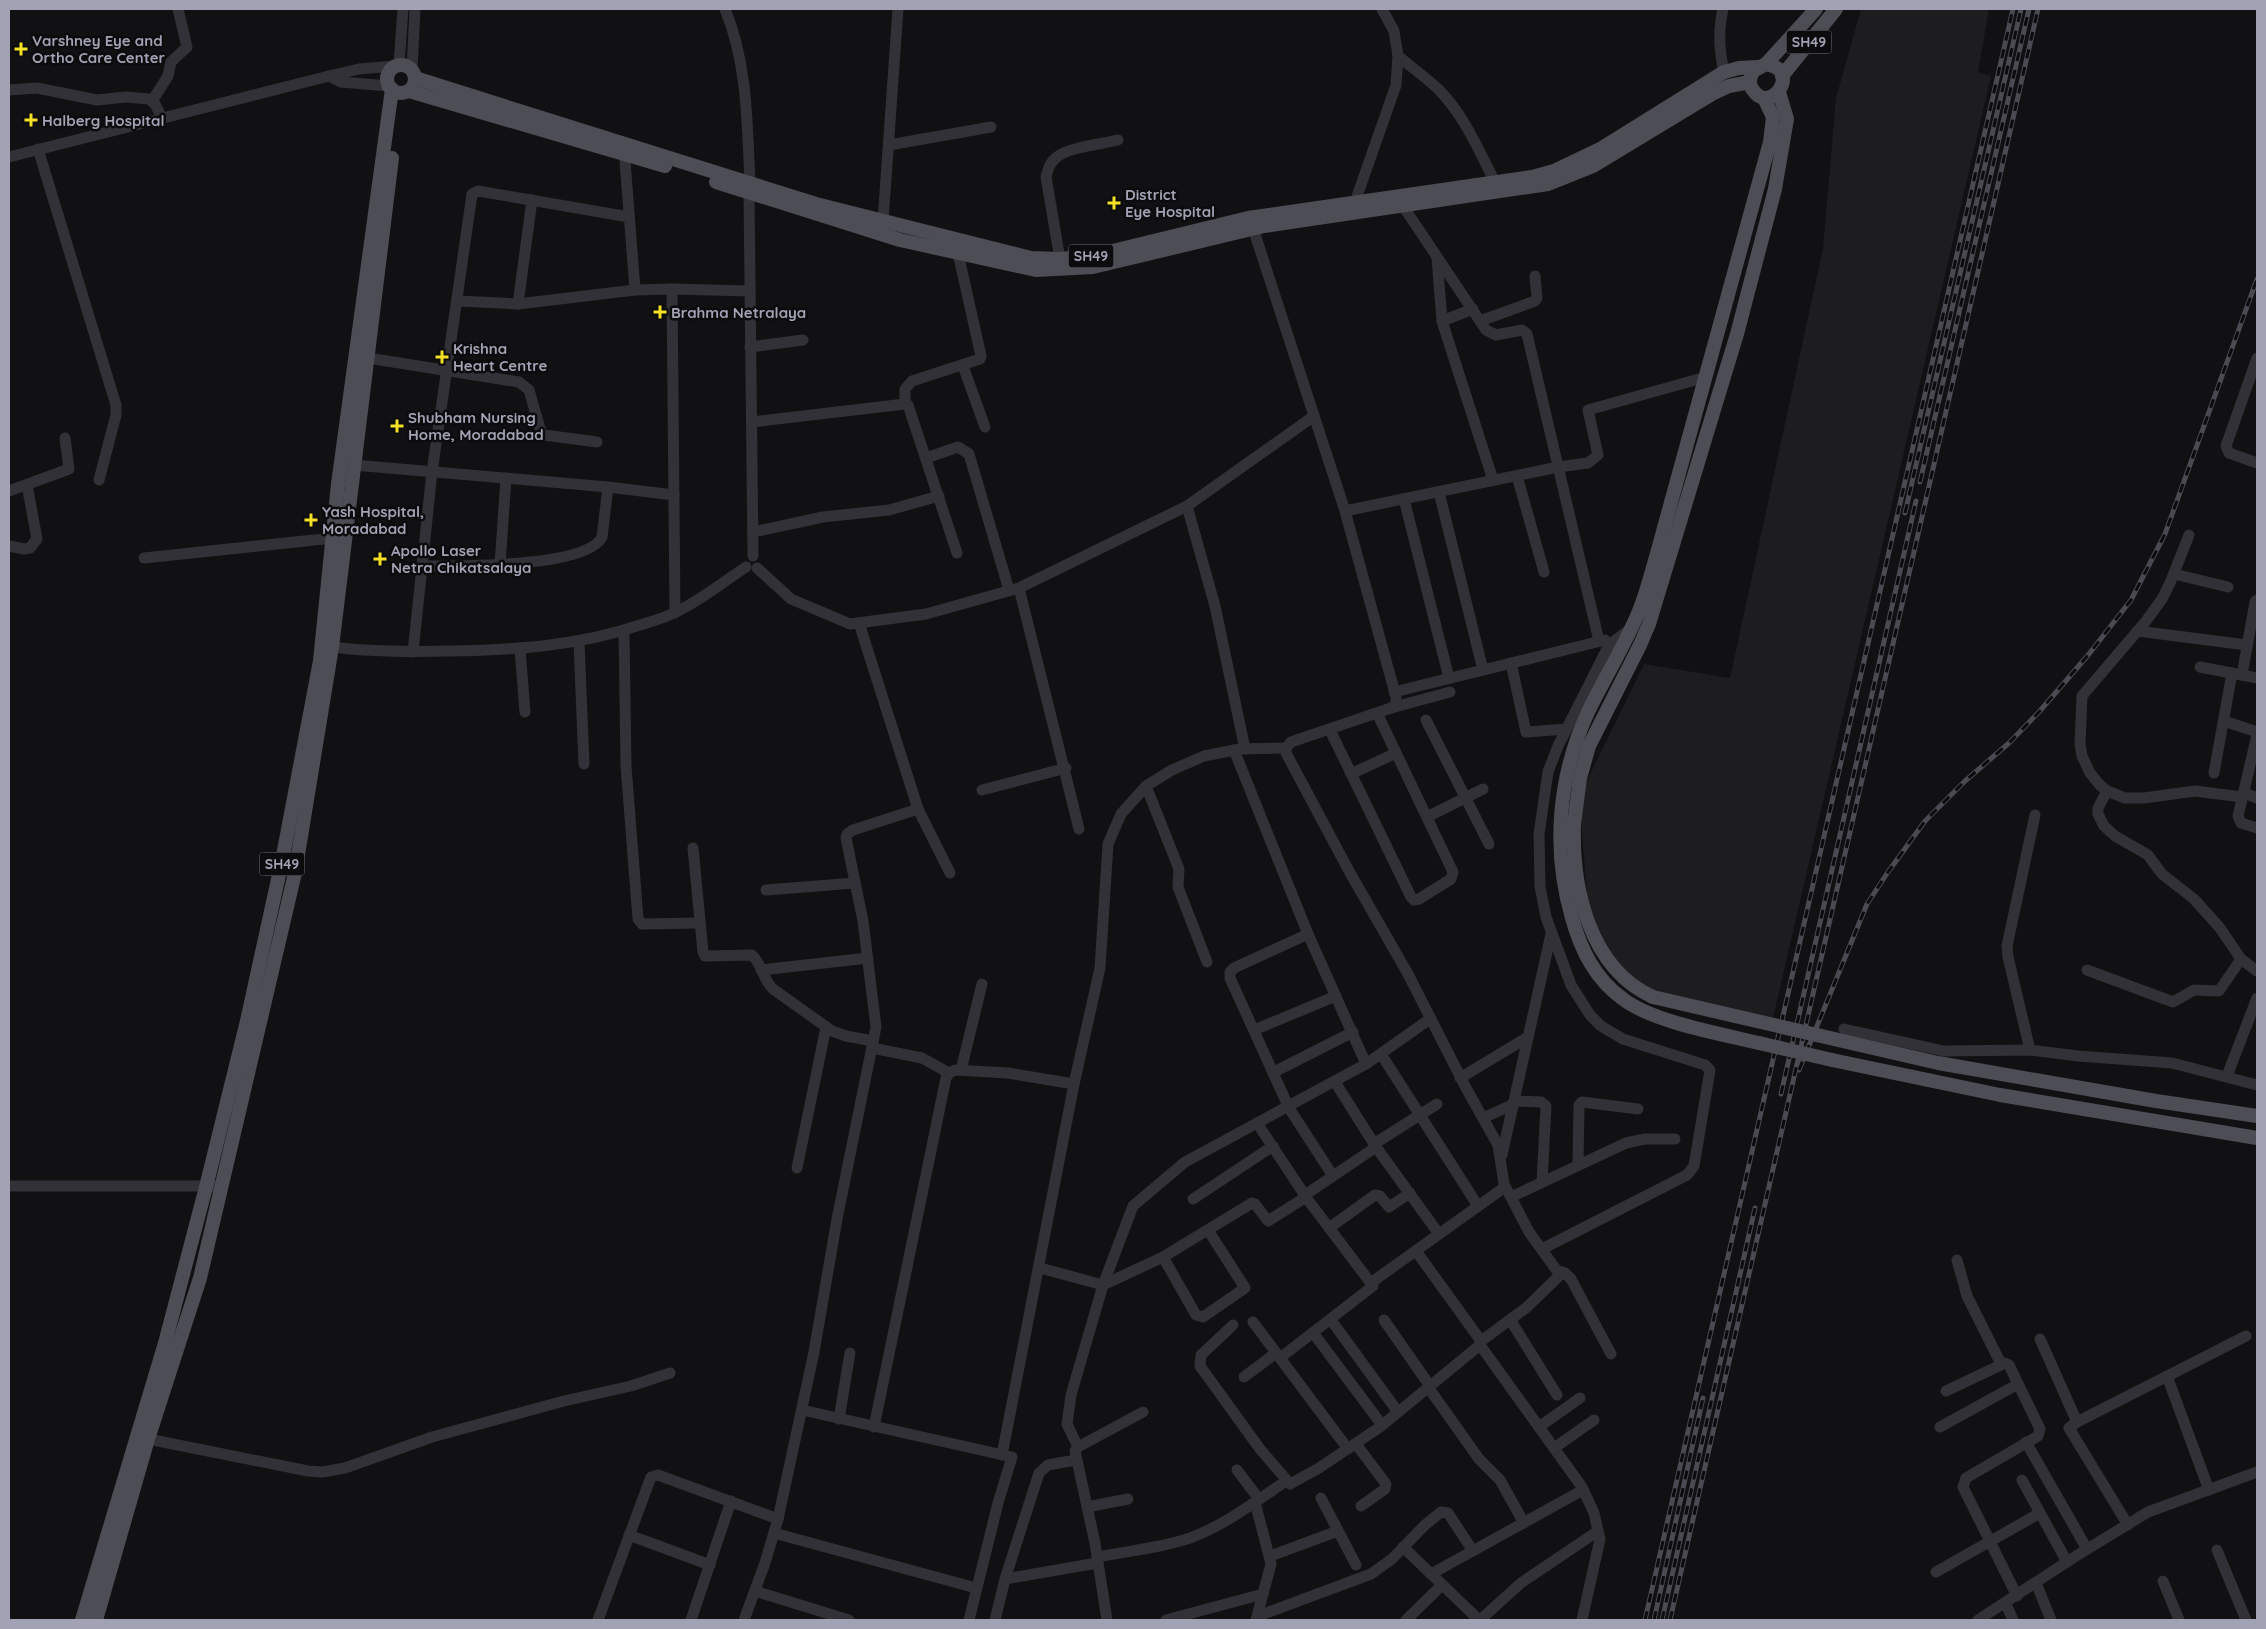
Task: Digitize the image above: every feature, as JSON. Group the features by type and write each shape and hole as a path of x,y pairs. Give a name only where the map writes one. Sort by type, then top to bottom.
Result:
{"main road":[{"name":"SH49","path":"750,188 1031,258 1060,259 1092,256 1355,202 1495,182 1554,171 1578,161 1724,72 1739,68 1762,66 1816,9"},
{"name":"SH49","path":"1782,76 1836,9"},
{"path":"1762,66 1776,67 1782,76 1782,86 1779,92 1764,98 1754,93 1750,82 1753,71 1762,66"},
{"name":"SH49","path":"401,80 750,188 900,240 1036,270 1093,268 1252,223 1403,206 1548,184 1593,166 1712,94 1730,86 1750,82"},
{"name":"SH49","path":"96,1620 148,1439 200,1278 294,874 332,647 401,80"},
{"name":"SH49","path":"82,1620 165,1343 247,1021 282,861 320,661 333,538 401,80"},
{"path":"1779,92 1787,119 1775,188 1738,334 1656,557 1637,617 1626,633 1588,714 1571,757 1559,822 1560,864 1564,892 1580,945 1592,968 1607,986 1622,999 1640,1010 1697,1028 2000,1095 2257,1138"},
{"path":"1764,98 1773,117 1770,142 1706,377 1682,488 1649,624 1589,746 1582,770 1574,824 1574,860 1579,890 1593,934 1611,963 1640,991 1653,997 1938,1063 2156,1101 2257,1116"}],"street":[{"path":"152,100 168,76 171,62 187,47 178,9"},
{"path":"401,80 403,9"},
{"path":"401,80 415,9"},
{"path":"725,9 736,35 745,80 750,188 752,563 791,599 850,624 926,614 1014,589 1187,506 1314,416"},
{"path":"883,221 898,9"},
{"path":"1355,202 1396,85 1398,56 1394,31 1382,9"},
{"path":"1724,9 1719,30 1719,49 1724,72"},
{"path":"1398,56 1446,98 1472,138 1495,182"},
{"path":"9,157 359,69 401,80"},
{"path":"329,76 341,82 401,80"},
{"path":"9,90 37,88 97,100 126,97 152,100"},
{"path":"152,100 162,118"},
{"path":"889,145 991,127"},
{"path":"1060,259 1046,177 1049,166 1057,157 1065,152 1118,140"},
{"path":"38,149 116,405 116,415 99,480"},
{"path":"624,149 635,290"},
{"path":"413,652 432,472 472,194 478,190 629,217"},
{"path":"518,304 532,200"},
{"path":"1403,206 1491,334 1496,335 1522,330 1527,334 1598,641"},
{"path":"1252,223 1345,511 1394,692 1396,704 1391,708"},
{"path":"905,404 905,389 912,381 976,362 981,356 958,253"},
{"path":"1437,256 1442,321 1493,480"},
{"path":"1480,320 1535,301 1537,298 1535,276"},
{"path":"458,301 518,304 635,290 672,288 750,291"},
{"path":"672,288 675,613"},
{"path":"1442,321 1473,309"},
{"path":"750,347 803,340"},
{"path":"368,358 448,369 519,382 529,390 544,435 597,442"},
{"path":"2257,358 2226,446 2229,453 2257,463"},
{"path":"963,366 985,427"},
{"path":"1345,511 1558,467 1588,464 1598,455 1588,410 1706,377"},
{"path":"752,422 905,404 910,408 958,553"},
{"path":"9,491 69,469 65,438"},
{"path":"926,458 958,447 968,454 1014,589 1066,768 1079,830"},
{"path":"354,465 608,487 674,495"},
{"path":"1517,476 1544,572"},
{"path":"500,565 506,478"},
{"path":"9,546 24,549 30,548 37,539 27,485"},
{"path":"422,566 500,565 550,559 592,548 599,543 602,537 608,487"},
{"path":"1439,492 1483,670"},
{"path":"753,532 823,516 889,510 939,496"},
{"path":"1404,499 1449,678"},
{"path":"1187,506 1215,606 1239,749 1308,934 1366,1064"},
{"path":"2189,535 2162,599 2085,691 2080,702 2082,756 2090,773 2107,791 2125,798 2195,791 2257,798"},
{"path":"144,558 333,538"},
{"path":"332,647 353,650 413,652 520,649 578,642 624,630 675,613 752,563"},
{"path":"2174,574 2228,587"},
{"path":"2214,773 2224,721 2247,645 2255,602 2257,600"},
{"path":"859,623 918,810 950,873"},
{"path":"624,630 626,766 638,919 642,924 700,923"},
{"path":"2137,631 2247,645"},
{"path":"1394,692 1626,633"},
{"path":"1542,1249 1687,1175 1691,1171 1694,1166 1710,1070 1705,1064 1623,1039 1601,1026 1581,1003 1571,985 1552,932 1540,887 1539,834 1548,772 1566,729 1609,645 1626,633"},
{"path":"578,642 584,764"},
{"path":"520,649 524,712"},
{"path":"1511,663 1526,732 1566,729"},
{"path":"2200,666 2257,678"},
{"path":"1450,692 1391,708 1291,742 1286,748 1286,753 1408,974 1460,1078 1498,1145 1508,1192 1529,1232 1559,1271 1564,1272 1571,1279 1610,1354"},
{"path":"1330,730 1411,897 1414,900 1419,899 1451,879 1453,872 1377,713"},
{"path":"1426,720 1489,844"},
{"path":"2224,721 2257,733 2239,820 2257,828"},
{"path":"1002,1455 1040,1268 1074,1084 1100,968 1108,844 1121,814 1146,786 1172,770 1204,756 1239,749 1286,748"},
{"path":"1351,774 1396,753"},
{"path":"982,790 1066,768"},
{"path":"1146,786 1179,869 1178,887 1207,962"},
{"path":"1427,817 1483,788"},
{"path":"2107,791 2098,808 2098,814 2104,826 2115,836 2143,851 2162,874 2194,899 2220,928 2241,959 2256,970"},
{"path":"744,1620 778,1519 802,1410 876,1020 868,958 846,838 847,834 853,830 918,810"},
{"path":"2030,1050 2007,946 2035,815"},
{"path":"693,848 703,952 705,956 748,954 756,958 766,982 773,989 826,1027 839,1034 922,1058 949,1072"},
{"path":"766,890 855,883"},
{"path":"1501,1158 1552,932"},
{"path":"1308,934 1234,968 1230,972 1230,978 1289,1108 1333,1176"},
{"path":"761,970 868,958"},
{"path":"2088,970 2174,1002 2194,990 2220,992 2241,959"},
{"path":"961,1070 982,984"},
{"path":"1254,1030 1336,996"},
{"path":"2227,1076 2252,1028 2257,998"},
{"path":"1078,1448 1067,1424 1071,1395 1103,1285 1133,1206 1185,1162 1289,1108 1366,1064 1430,1019"},
{"path":"796,1168 826,1027"},
{"path":"1844,1029 1944,1051 2030,1050 2078,1056 2172,1063 2257,1084"},
{"path":"1274,1072 1352,1032"},
{"path":"1460,1078 1528,1037"},
{"path":"1382,1054 1478,1206"},
{"path":"874,1427 946,1078 949,1072 961,1070 1008,1073 1074,1084"},
{"path":"1335,1082 1375,1146 1439,1234"},
{"path":"1483,1118 1514,1102 1541,1102 1546,1106 1542,1182"},
{"path":"1578,1165 1580,1105 1582,1102 1638,1109"},
{"path":"1040,1268 1103,1285 1163,1257 1252,1203 1255,1204 1268,1221 1437,1104"},
{"path":"1244,1377 1314,1334 1371,1289 1372,1282 1305,1196 1257,1124"},
{"path":"1372,1282 1478,1206 1508,1192 1542,1182 1636,1140 1675,1139"},
{"path":"1193,1199 1273,1146"},
{"path":"9,1186 222,1186"},
{"path":"1329,1228 1374,1196 1380,1196 1389,1207 1410,1193"},
{"path":"1163,1257 1196,1315 1203,1318 1244,1288 1208,1230"},
{"path":"1416,1251 1583,1490 1594,1513 1600,1538 1582,1620"},
{"path":"1957,1260 1967,1296 2002,1364"},
{"path":"1233,1325 1201,1355 1200,1366 1290,1484 1382,1425 1480,1343 1511,1321 1559,1278 1559,1271"},
{"path":"1331,1320 1398,1412"},
{"path":"1384,1320 1479,1460 1500,1480 1524,1523"},
{"path":"1511,1321 1557,1396"},
{"path":"1253,1322 1352,1446 1386,1484 1385,1489 1361,1506"},
{"path":"1314,1334 1382,1425"},
{"path":"2128,1524 2069,1432 2072,1425 2246,1336"},
{"path":"2040,1339 2077,1422"},
{"path":"839,1419 850,1353"},
{"path":"1946,1391 2002,1364 2009,1365 2040,1429 2038,1436 1966,1478 1963,1482 1963,1486 2017,1596"},
{"path":"148,1439 308,1471 328,1472 345,1468 432,1437 631,1386 670,1373"},
{"path":"2167,1376 2209,1490"},
{"path":"1940,1427 2018,1384"},
{"path":"1539,1427 1580,1398"},
{"path":"802,1410 1012,1457 969,1620"},
{"path":"1107,1620 1075,1451 1143,1412"},
{"path":"1554,1448 1594,1420"},
{"path":"2026,1442 2087,1549"},
{"path":"995,1620 1005,1579 1041,1469 1048,1465 1076,1460"},
{"path":"1237,1470 1257,1501 1270,1556 1270,1571 1257,1618"},
{"path":"1978,1620 2006,1604 2087,1549 2148,1512 2257,1472"},
{"path":"598,1620 648,1480 654,1475 732,1501 778,1519"},
{"path":"2022,1480 2067,1562"},
{"path":"1005,1579 1174,1543 1223,1523 1286,1481"},
{"path":"1431,1574 1583,1490"},
{"path":"1321,1498 1356,1565"},
{"path":"1087,1507 1128,1500"},
{"path":"691,1620 732,1501"},
{"path":"1257,1618 1370,1574 1403,1547 1425,1525 1445,1512 1448,1513 1473,1551"},
{"path":"1936,1572 2040,1513"},
{"path":"1270,1556 1338,1531"},
{"path":"1403,1547 1479,1620 1521,1583 1598,1531"},
{"path":"774,1533 976,1588"},
{"path":"629,1535 710,1564"},
{"path":"2217,1550 2246,1620"},
{"path":"2163,1581 2179,1620"},
{"path":"2036,1583 2051,1620"},
{"path":"1406,1620 1442,1585"},
{"path":"755,1591 849,1620"},
{"path":"1166,1620 1263,1594"},
{"path":"2006,1604 2013,1620"}],"shaded area":[{"path":"1861,9 1989,9 1978,72 1991,76 1773,1018 1634,992 1591,942 1579,797 1644,664 1730,678 1823,248 1836,98"}],"railway":[{"path":"1645,1620 2013,9"},
{"path":"1905,513 2021,9"},
{"path":"1920,482 2029,9"},
{"path":"1670,1620 2038,9"},
{"path":"1799,1070 1867,904 1888,872 1925,821 1965,781 2009,743 2039,712 2089,654 2131,600 2165,534 2257,279"},
{"path":"1781,1094 1916,501"},
{"path":"1662,1620 1755,1208"},
{"path":"1654,1620 1703,1398"}],"place":[{"name":"Varshney Eye and Ortho Care Center","path":"21,49"},
{"name":"Halberg Hospital","path":"31,120"},
{"name":"District Eye Hospital","path":"1114,203"},
{"name":"Brahma Netralaya","path":"660,312"},
{"name":"Krishna Heart Centre","path":"442,357"},
{"name":"Shubham Nursing Home, Moradabad","path":"397,426"},
{"name":"Yash Hospital, Moradabad","path":"311,520"},
{"name":"Apollo Laser Netra Chikatsalaya","path":"380,559"}]}
